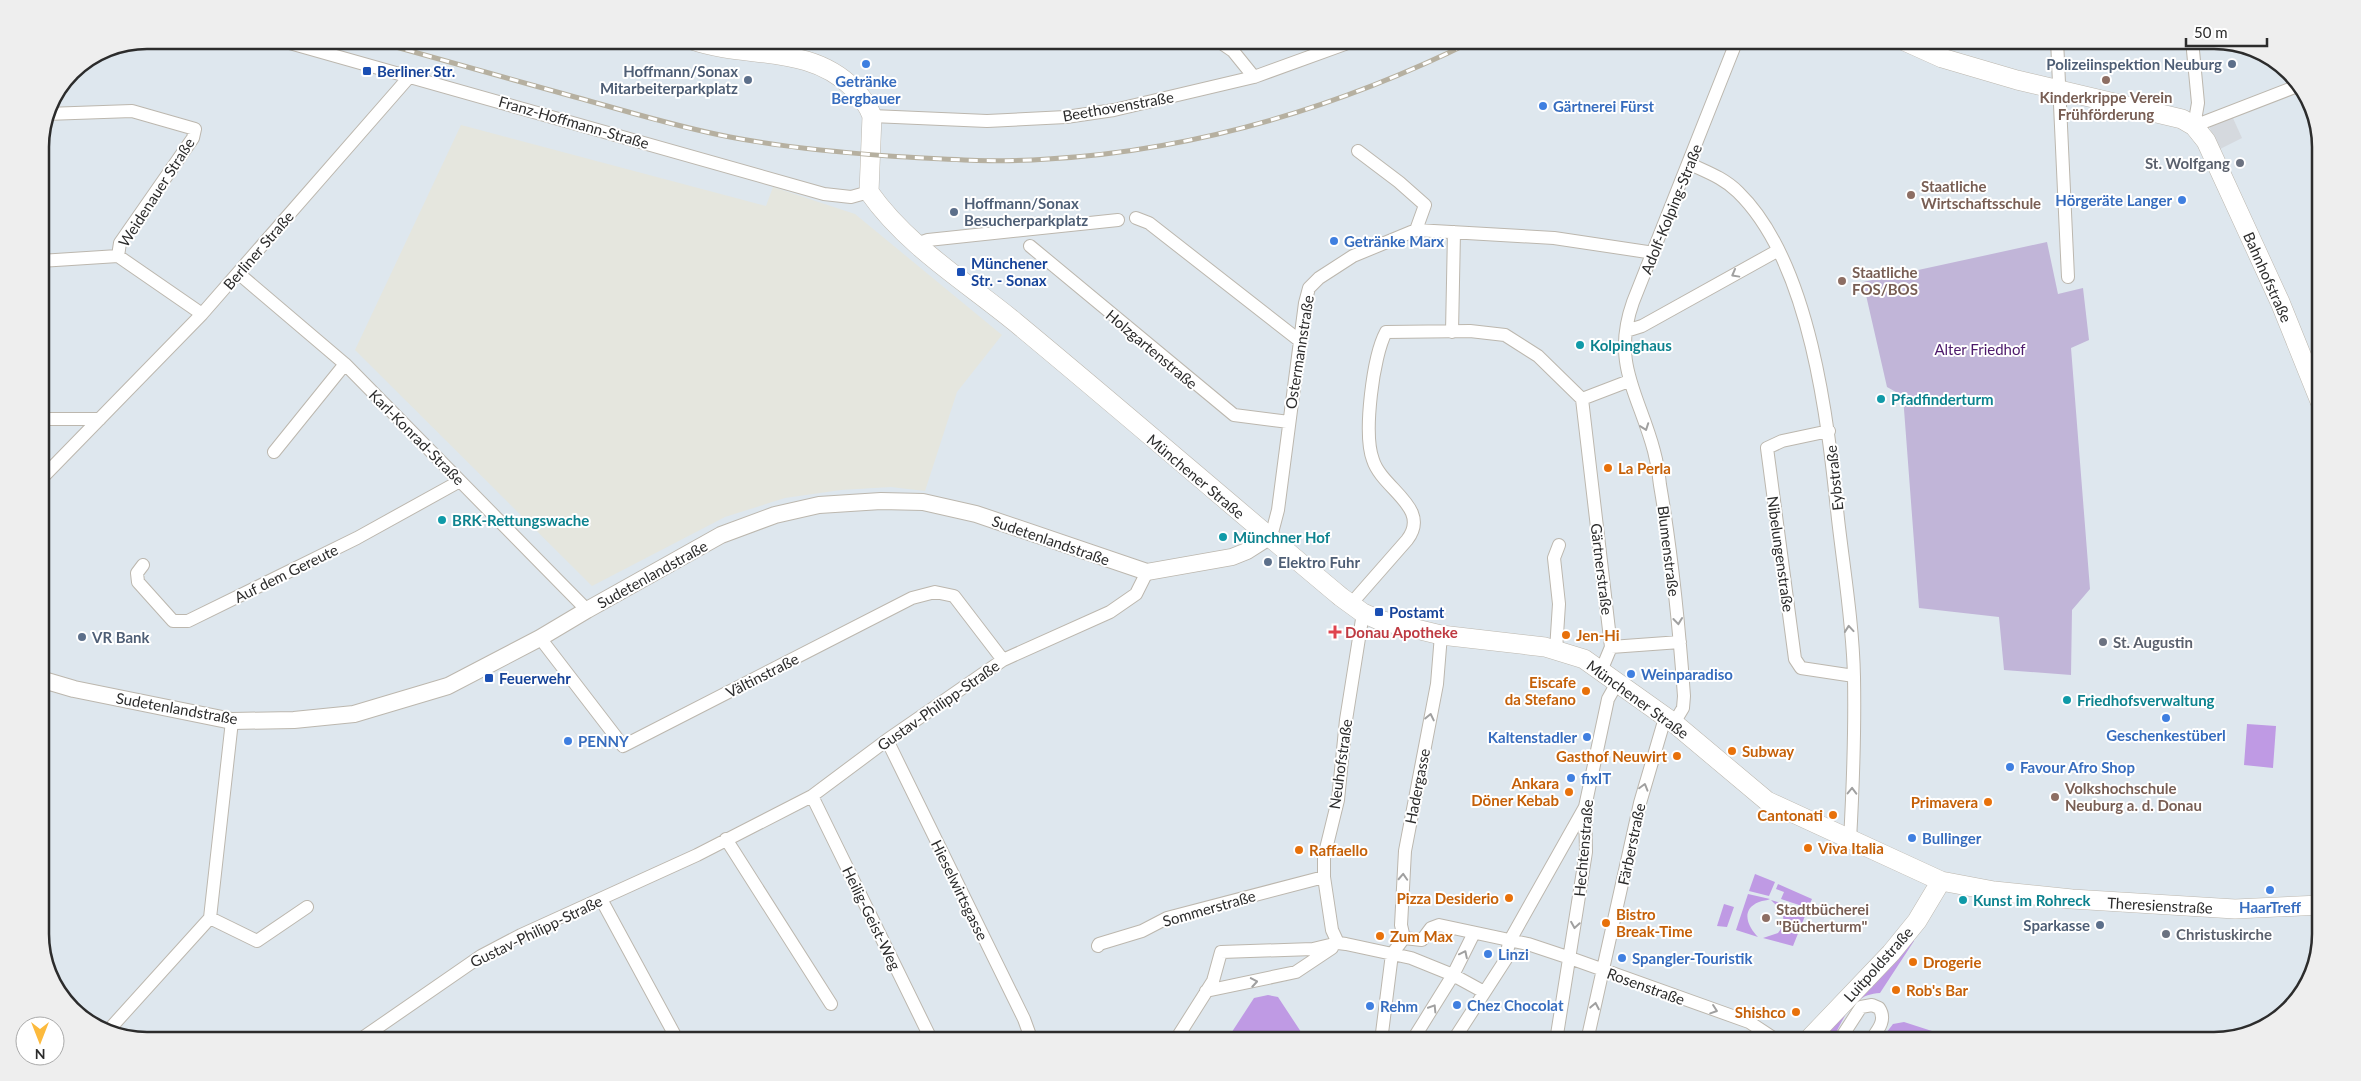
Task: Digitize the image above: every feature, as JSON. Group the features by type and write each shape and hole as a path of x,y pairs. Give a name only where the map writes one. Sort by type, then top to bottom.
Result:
{"main road":[{"path":"726,49 802,59 817,64 838,74 861,96 869,107 872,116 869,192"},
{"path":"1922,49 1942,58 2017,80 2182,119 2194,126"},
{"name":"Bahnhofstraße","path":"2194,126 2206,141 2242,235 2280,302 2312,382"},
{"name":"Münchener Straße","path":"869,192 885,212 916,244 1015,322 1357,609 1379,620 1441,635 1540,646 1584,659 1670,720 1767,801 1941,881"},
{"name":"Theresienstraße","path":"1941,881 1994,891 2072,900 2235,909 2312,905"},
{"name":"Luitpoldstraße","path":"1815,1032 1892,953 1917,921 1941,881"}],"street":[{"name":"Franz-Hoffmann-Straße","path":"312,49 824,194 850,197 869,192"},
{"path":"1230,49 1254,77"},
{"name":"Beethovenstraße","path":"872,116 987,121 1066,117 1114,110 1254,77 1331,49"},
{"name":"Adolf-Kolping-Straße","path":"1629,381 1625,362 1626,331 1632,307 1690,164 1733,49"},
{"path":"2058,49 2068,277"},
{"path":"2193,49 2198,103 2194,126"},
{"name":"Berliner Straße","path":"49,471 202,314 410,76"},
{"path":"2194,126 2293,89"},
{"name":"Weidenauer Straße","path":"54,114 132,111 195,129 193,138 120,243 118,256"},
{"path":"1358,152 1400,182 1425,205 1416,230"},
{"name":"Eybstraße","path":"1690,164 1724,180 1739,192 1756,215 1777,250 1807,327 1828,431 1854,676 1850,840"},
{"path":"1136,218 1149,223 1300,341"},
{"path":"916,244 928,240 1118,220"},
{"name":"Ostermannstraße","path":"1269,536 1277,515 1304,303 1309,288 1320,278 1353,256 1416,230 1554,238 1654,253"},
{"path":"1452,332 1454,232"},
{"name":"Holzgartenstraße","path":"1030,246 1234,415 1289,422"},
{"path":"1626,331 1642,326 1777,250"},
{"path":"49,260 118,256 202,314"},
{"name":"Karl-Konrad-Straße","path":"238,273 345,364 587,610"},
{"path":"1357,609 1413,532 1416,522 1408,505 1381,476 1372,460 1370,398 1380,344 1386,332 1495,332 1516,341 1538,356 1582,399 1629,381"},
{"path":"274,452 345,364"},
{"name":"Blumenstraße","path":"1629,381 1654,451 1672,560 1684,696 1682,708 1670,720"},
{"name":"Gärtnerstraße","path":"1582,399 1588,465 1611,647 1601,671"},
{"path":"49,419 100,419"},
{"name":"Nibelungenstraße","path":"1828,431 1782,441 1767,448 1795,658 1801,668 1854,676"},
{"name":"Auf dem Gereute","path":"144,565 137,573 138,582 173,621 188,621 357,538 460,481"},
{"name":"Sudetenlandstraße","path":"49,681 74,688 232,721 294,720 354,714 448,686 540,638 721,536 788,511 828,504 881,501 923,502 976,514 1147,572 1232,557 1254,548 1269,536"},
{"path":"1556,650 1559,604 1554,558 1559,545"},
{"name":"Gustav-Philipp-Straße","path":"371,1032 481,956 521,935 697,855 812,796 888,740 1003,660 1110,612 1136,594 1147,572"},
{"name":"Vältinstraße","path":"540,638 623,746 912,598 935,592 954,596 1003,660"},
{"name":"Neuhofstraße","path":"1338,943 1332,930 1324,877 1324,857 1338,800 1357,609"},
{"name":"Hadergasse","path":"1404,938 1401,926 1405,851 1437,684 1441,635"},
{"path":"1611,647 1680,642"},
{"name":"Hechtenstraße","path":"1558,1032 1586,852 1585,807 1608,699 1617,682"},
{"name":"Färberstraße","path":"1590,1032 1640,803 1670,720"},
{"path":"112,1026 210,918 232,721"},
{"name":"Hieselwirtsgasse","path":"888,740 1029,1032"},
{"name":"Heilig-Geist-Weg","path":"812,796 928,1032"},
{"path":"1459,1032 1506,959 1509,942 1585,807"},
{"path":"726,839 831,1004"},
{"name":"Sommerstraße","path":"1098,946 1142,931 1166,918 1324,877"},
{"path":"601,899 673,1032"},
{"path":"210,918 257,941 307,907"},
{"name":"Rosenstraße","path":"1404,938 1422,940 1431,928 1439,925 1509,942 1528,944 1749,1022 1764,1032"},
{"path":"1418,1032 1453,974 1474,932"},
{"path":"1382,1032 1392,954 1404,938"},
{"path":"1181,1032 1213,980 1220,952 1313,949 1338,943 1411,958 1453,974 1484,992"},
{"path":"1206,991 1296,972 1338,943"},
{"path":"1845,1032 1861,1007 1872,1005 1879,1008 1883,1017 1876,1032"}],"shaded area":[{"path":"2232,116 2242,138 2218,150 2209,126"},
{"path":"461,125 766,206 773,187 855,214 1002,335 957,392 925,491 891,487 841,490 785,498 725,517 592,586 355,350"},
{"path":"2247,724 2276,726 2273,768 2244,765"},
{"path":"1755,874 1775,882 1769,896 1749,891"},
{"path":"1778,884 1812,899 1808,908 1781,899 1784,892 1776,889"},
{"path":"1748,894 1770,899 1760,901 1749,910 1749,924 1758,937 1736,930"},
{"path":"1771,900 1807,911 1793,946 1763,938 1778,933 1782,928 1782,914"},
{"path":"1724,904 1734,907 1727,927 1717,926"},
{"path":"1913,938 1914,941 1880,993 1870,994 1855,1003 1845,1016 1837,1032 1824,1032"},
{"path":"1268,995 1278,997 1301,1032 1232,1032 1254,998"},
{"path":"1904,1022 1935,1032 1887,1032 1893,1024"}],"green space":[{"name":"Alter Friedhof","path":"2047,242 2058,294 2083,288 2089,340 2071,348 2090,589 2072,610 2071,675 2004,670 1999,617 1919,608 1903,396 1887,387 1863,282"}],"railway":[{"path":"403,49 652,118 750,141 849,153 988,161 1048,159 1104,154 1214,135 1268,121 1321,104 1425,64 1456,49"}],"place":[{"name":"Getränke Bergbauer","path":"866,64"},
{"name":"Polizeiinspektion Neuburg","path":"2232,64"},
{"name":"Berliner Str.","path":"367,71"},
{"name":"Hoffmann/Sonax Mitarbeiterparkplatz","path":"748,80"},
{"name":"Kinderkrippe Verein Frühförderung","path":"2106,80"},
{"name":"Gärtnerei Fürst","path":"1543,106"},
{"name":"St. Wolfgang","path":"2240,163"},
{"name":"Staatliche Wirtschaftsschule","path":"1911,195"},
{"name":"Hörgeräte Langer","path":"2182,200"},
{"name":"Hoffmann/Sonax Besucherparkplatz","path":"954,212"},
{"name":"Getränke Marx","path":"1334,241"},
{"name":"Münchener Str. - Sonax","path":"961,272"},
{"name":"Staatliche FOS/BOS","path":"1842,281"},
{"name":"Kolpinghaus","path":"1580,345"},
{"name":"Pfadfinderturm","path":"1881,399"},
{"name":"La Perla","path":"1608,468"},
{"name":"BRK-Rettungswache","path":"442,520"},
{"name":"Münchner Hof","path":"1223,537"},
{"name":"Elektro Fuhr","path":"1268,562"},
{"name":"Postamt","path":"1379,612"},
{"name":"Donau Apotheke","path":"1335,632"},
{"name":"Jen-Hi","path":"1566,635"},
{"name":"VR Bank","path":"82,637"},
{"name":"St. Augustin","path":"2103,642"},
{"name":"Weinparadiso","path":"1631,674"},
{"name":"Feuerwehr","path":"489,678"},
{"name":"Eiscafe da Stefano","path":"1586,691"},
{"name":"Friedhofsverwaltung","path":"2067,700"},
{"name":"Geschenkestüberl","path":"2166,718"},
{"name":"Kaltenstadler","path":"1587,737"},
{"name":"PENNY","path":"568,741"},
{"name":"Subway","path":"1732,751"},
{"name":"Gasthof Neuwirt","path":"1677,756"},
{"name":"Favour Afro Shop","path":"2010,767"},
{"name":"fixIT","path":"1571,778"},
{"name":"Ankara Döner Kebab","path":"1569,792"},
{"name":"Volkshochschule Neuburg a. d. Donau","path":"2055,797"},
{"name":"Primavera","path":"1988,802"},
{"name":"Cantonati","path":"1833,815"},
{"name":"Bullinger","path":"1912,838"},
{"name":"Viva Italia","path":"1808,848"},
{"name":"Raffaello","path":"1299,850"},
{"name":"HaarTreff","path":"2270,890"},
{"name":"Pizza Desiderio","path":"1509,898"},
{"name":"Kunst im Rohreck","path":"1963,900"},
{"name":"Stadtbücherei \"Bücherturm\"","path":"1766,918"},
{"name":"Bistro Break-Time","path":"1606,923"},
{"name":"Sparkasse","path":"2100,925"},
{"name":"Christuskirche","path":"2166,934"},
{"name":"Zum Max","path":"1380,936"},
{"name":"Linzi","path":"1488,954"},
{"name":"Spangler-Touristik","path":"1622,958"},
{"name":"Drogerie","path":"1913,962"},
{"name":"Rob's Bar","path":"1896,990"},
{"name":"Chez Chocolat","path":"1457,1005"},
{"name":"Rehm","path":"1370,1006"},
{"name":"Shishco","path":"1796,1012"}]}
